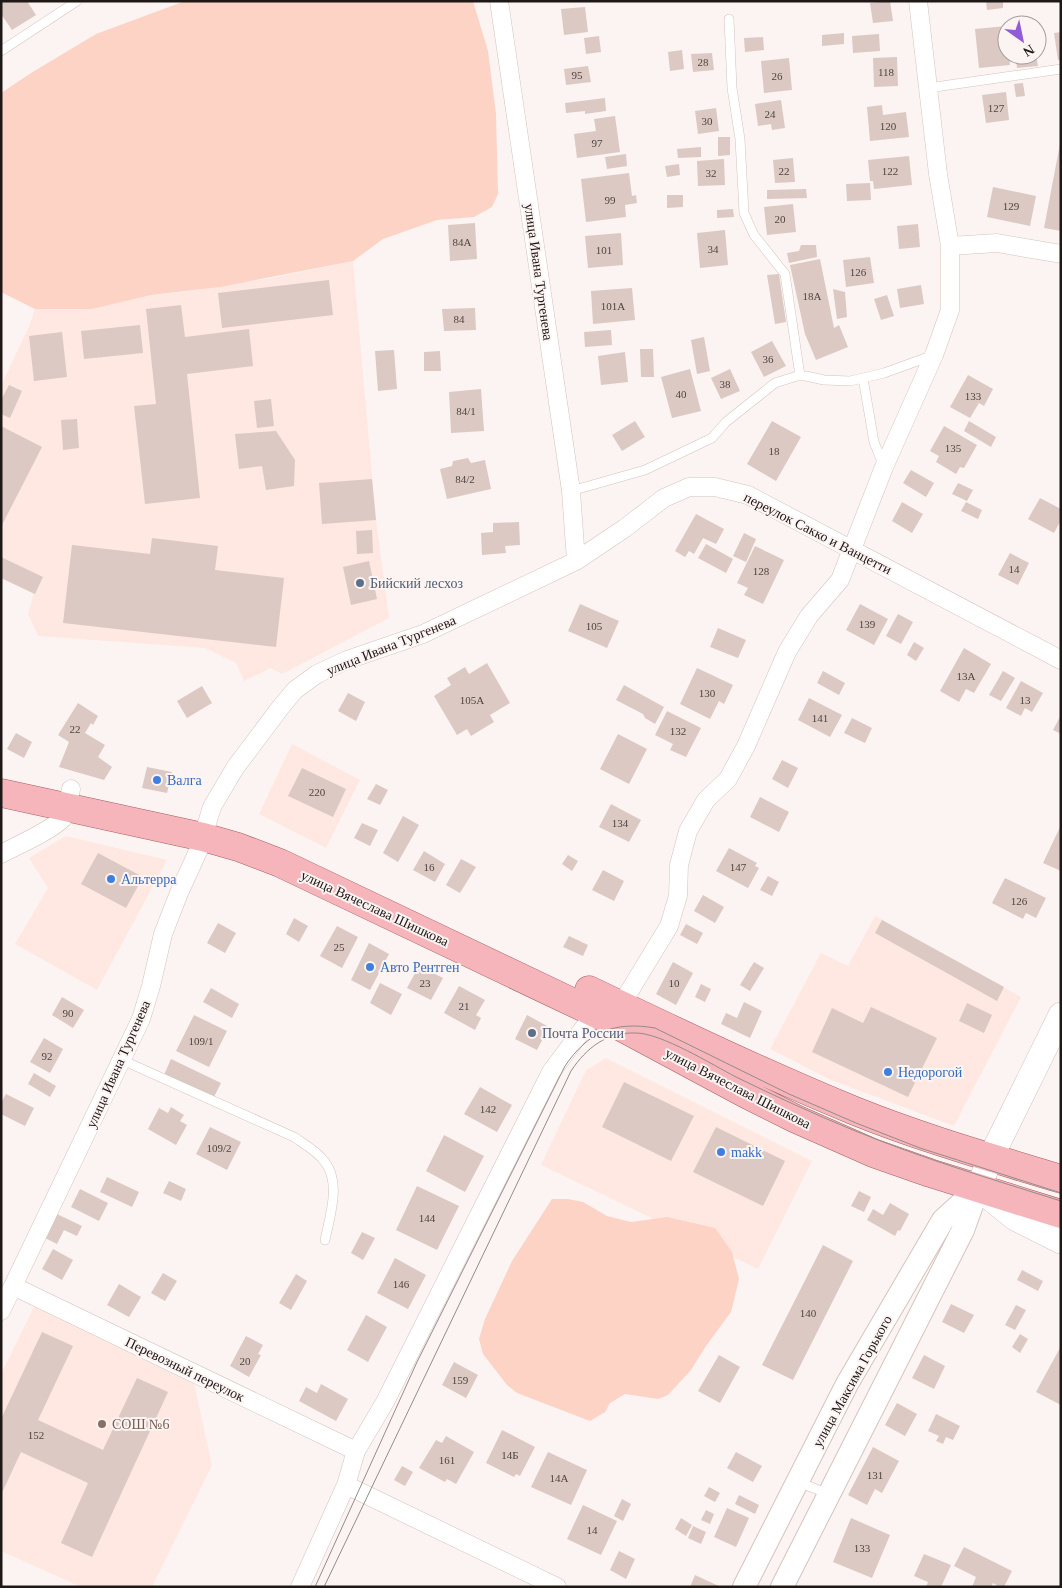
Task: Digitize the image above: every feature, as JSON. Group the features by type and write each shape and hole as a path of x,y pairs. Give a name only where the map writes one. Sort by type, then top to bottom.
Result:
{"main road":[{"name":"улица Вячеслава Шишкова","path":"1,775 69,798 205,828 244,829 287,846 779,1078 857,1111 941,1142 1061,1179"},
{"name":"улица Вячеслава Шишкова","path":"1,793 69,798"},
{"name":"улица Вячеслава Шишкова","path":"205,828 238,847 280,863 595,1013 744,1094 796,1119 873,1153 930,1174 1061,1214"},
{"name":"улица Максима Горького","path":"978,1188 991,1157 1061,1016"},
{"path":"978,1188 1015,1218 1061,1242"}],"street":[{"name":"улица Ивана Тургенева","path":"1,1311 141,1019 152,986 162,934 223,788 280,708 295,690 317,674 346,660 423,634 576,561 571,491 499,1"},
{"path":"621,1005 669,926 678,896 680,865 688,831 706,800 728,779 746,746 787,652 808,616 840,580 884,467 934,354 950,310 950,246 938,174 918,1"},
{"path":"950,246 997,243 1061,254"},
{"name":"переулок Сакко и Ванцетти","path":"576,561 626,528 664,498 689,487 715,487 748,495 1061,660"},
{"path":"1,854 45,831 62,819 69,798"},
{"path":"300,1587 346,1485 356,1451 385,1402 551,1072 595,1013"},
{"name":"улица Максима Горького","path":"744,1587 847,1384 963,1230 978,1188"},
{"name":"Перевозный переулок","path":"13,1286 356,1451"},
{"name":"улица Максима Горького","path":"782,1587 829,1494 912,1299"},
{"path":"346,1485 557,1587"}],"lane":[{"path":"1,51 77,1"},
{"path":"729,19 732,88 740,139 744,213 754,235 785,274 800,376"},
{"path":"928,88 1061,69"},
{"path":"571,491 645,470 712,438 726,422 776,383 800,376 850,381 884,372 934,354"},
{"path":"862,378 874,442 884,467"},
{"path":"122,1060 294,1137 312,1149 325,1162 331,1175 333,1191 325,1240"},
{"path":"798,1482 829,1494"}],"shaded area":[{"path":"185,1 473,1 488,51 496,114 498,194 492,207 474,217 437,220 383,239 353,261 220,287 151,295 92,309 35,309 1,292 1,93 96,34"},
{"name":"Бийский лесхоз","path":"353,261 376,520 389,618 282,674 271,668 244,681 236,663 205,648 38,636 28,614 34,594 1,578 1,386 35,309 92,309 151,295 184,292 272,278"},
{"path":"292,744 360,780 326,848 259,814"},
{"path":"66,836 167,860 97,990 15,944 48,888 29,858"},
{"path":"875,916 1021,997 954,1126 831,1080 770,1049 821,953 848,966"},
{"path":"606,1058 812,1161 758,1269 541,1165 586,1070"},
{"path":"552,1199 568,1199 583,1202 607,1216 631,1222 667,1217 715,1228 732,1252 739,1279 731,1312 691,1370 668,1395 658,1399 625,1394 610,1403 605,1412 590,1421 517,1393 507,1385 483,1354 479,1339 485,1319 512,1261"},
{"name":"СОШ №6","path":"34,1307 194,1383 212,1465 152,1587 81,1587 1,1551 1,1374"}],"building":[{"path":"1,1 27,1 36,15 12,30 1,14"},
{"path":"890,1 893,21 873,23 870,3"},
{"path":"986,1 1003,1 1003,8 987,10"},
{"path":"585,7 588,32 564,35 561,9"},
{"path":"997,27 997,65 1010,65 979,68 975,29"},
{"path":"1061,32 1061,60 1058,60 1054,33"},
{"path":"844,33 844,44 822,46 822,35"},
{"path":"879,34 880,51 853,53 852,36"},
{"path":"599,36 601,52 586,54 584,38"},
{"path":"763,37 764,50 745,52 744,38"},
{"path":"682,50 684,69 670,71 668,52"},
{"path":"712,53 714,70 693,72 691,54"},
{"path":"897,57 898,86 874,87 873,58"},
{"path":"789,58 792,90 764,93 761,61"},
{"path":"1017,65 1038,66 1017,68"},
{"path":"588,66 591,82 566,85 564,69"},
{"path":"1023,83 1025,96 1016,97 1014,84"},
{"path":"1006,92 1009,120 986,123 982,95"},
{"path":"605,98 606,111 585,114 585,111 566,113 565,103"},
{"path":"781,100 785,128 772,130 771,124 758,126 755,104"},
{"path":"882,105 883,115 906,112 909,137 870,141 867,107"},
{"path":"716,108 719,131 698,134 695,111"},
{"path":"615,116 620,152 577,158 574,134 596,131 594,119"},
{"path":"718,137 730,137 730,155 718,156"},
{"path":"1061,144 1061,231 1044,228"},
{"path":"701,147 701,157 678,158 677,149"},
{"path":"626,154 627,166 607,169 605,157"},
{"path":"909,156 912,185 874,189 873,181 870,181 868,160"},
{"path":"793,158 795,182 775,183 773,160"},
{"path":"724,159 725,185 698,186 697,161"},
{"path":"679,164 680,175 667,177 665,166"},
{"path":"629,173 632,196 636,195 637,203 625,205 626,217 586,222 581,179"},
{"path":"870,183 871,200 847,201 846,184"},
{"path":"993,187 1036,196 1030,226 987,217"},
{"path":"806,189 807,198 767,199 767,190"},
{"path":"667,195 683,195 683,207 667,208"},
{"path":"793,204 796,232 767,235 764,207"},
{"path":"733,209 734,217 717,218 717,210"},
{"path":"475,223 477,259 450,261 448,225"},
{"path":"918,224 920,247 899,249 897,226"},
{"path":"725,230 728,265 700,268 697,233"},
{"path":"621,233 623,265 588,268 585,236"},
{"path":"801,245 816,245 817,257 789,263 787,253 799,251"},
{"path":"870,257 874,283 846,287 843,260"},
{"path":"820,259 834,328 839,325 848,347 816,360 805,334 790,265"},
{"path":"779,274 786,322 775,324 767,275"},
{"path":"329,280 333,315 222,328 218,293"},
{"path":"921,285 924,304 900,308 897,289"},
{"path":"632,288 635,320 593,324 591,291"},
{"path":"833,289 845,292 847,317 837,319"},
{"path":"887,295 894,316 881,320 874,299"},
{"path":"181,305 185,337 249,329 253,366 187,374 200,498 145,504 134,406 156,404 146,309"},
{"path":"475,308 476,330 444,331 442,309"},
{"path":"140,325 143,353 84,359 81,331"},
{"path":"611,330 612,345 585,347 584,332"},
{"path":"62,332 67,377 34,381 29,336"},
{"path":"704,337 710,371 697,374 691,340"},
{"path":"772,341 786,366 764,377 751,352"},
{"path":"640,349 653,349 654,377 641,377"},
{"path":"394,350 397,389 378,391 375,351"},
{"path":"440,351 441,371 424,371 424,352"},
{"path":"625,352 628,382 601,385 598,356"},
{"path":"690,369 701,411 672,418 661,377"},
{"path":"730,369 740,391 721,399 711,378"},
{"path":"968,375 993,389 984,406 979,403 970,418 950,407"},
{"path":"9,385 22,391 10,418 1,414 1,400"},
{"path":"481,389 484,431 451,433 449,392"},
{"path":"271,399 274,426 257,428 254,401"},
{"path":"77,419 79,448 63,450 61,420"},
{"path":"635,421 645,437 622,451 612,435"},
{"path":"772,421 801,437 776,481 747,464"},
{"path":"969,421 996,437 991,447 964,431"},
{"path":"1,426 42,447 1,527"},
{"path":"944,426 977,445 964,468 960,467 956,474 936,462 939,456 930,451"},
{"path":"276,431 295,460 294,486 266,490 262,466 239,469 235,434"},
{"path":"468,458 471,463 485,460 491,489 447,499 440,469 452,466 453,461"},
{"path":"911,470 934,483 926,497 903,483"},
{"path":"372,479 376,520 322,524 319,483"},
{"path":"958,483 973,490 967,501 952,494"},
{"path":"1040,498 1061,509 1061,520 1054,533 1028,519"},
{"path":"902,502 923,514 912,533 892,521"},
{"path":"966,502 982,510 978,519 961,511"},
{"path":"696,514 724,529 716,544 703,538 694,554 689,551 685,557 675,551"},
{"path":"519,522 520,545 505,546 506,553 482,555 481,533 493,532 493,523"},
{"path":"372,530 373,553 357,554 356,531"},
{"path":"744,533 756,539 746,562 733,556"},
{"path":"152,538 218,546 215,570 284,578 276,647 63,623 72,545 150,554"},
{"path":"706,544 733,559 726,573 698,558"},
{"path":"755,546 784,560 763,604 744,595 748,588 737,583"},
{"path":"1010,553 1029,563 1018,585 998,575"},
{"path":"1,557 43,577 35,594 1,578"},
{"name":"Бийский лесхоз","path":"369,561 377,599 351,605 343,567"},
{"path":"580,604 619,621 607,648 568,631"},
{"path":"860,604 888,619 874,645 846,630"},
{"path":"898,614 913,622 901,644 886,636"},
{"path":"718,628 746,640 738,658 710,647"},
{"path":"914,642 924,648 916,661 907,655"},
{"path":"964,648 991,664 974,693 966,689 959,702 940,691"},
{"path":"487,663 510,703 490,715 494,722 471,736 467,729 457,735 434,696 451,685 447,678 465,667 469,674"},
{"path":"697,668 733,685 724,704 719,701 710,719 680,704"},
{"path":"823,671 845,683 839,695 817,683"},
{"path":"1003,671 1015,678 1001,701 989,695"},
{"path":"1021,681 1043,693 1032,712 1025,708 1021,716 1006,708"},
{"path":"624,685 664,707 655,724 645,718 643,714 616,700"},
{"path":"202,686 212,703 187,718 177,701"},
{"path":"348,693 365,702 356,721 338,711"},
{"path":"809,698 842,715 830,737 798,720"},
{"path":"78,703 98,716 85,733 105,745 98,757 112,767 104,780 59,767 69,742 58,735"},
{"path":"667,711 701,728 686,757 670,750 673,744 655,735"},
{"path":"1061,715 1061,734 1053,730"},
{"path":"852,718 872,728 865,743 844,733"},
{"path":"16,733 32,742 24,758 7,749"},
{"path":"618,734 647,749 629,784 600,769"},
{"path":"782,760 798,768 788,788 772,779"},
{"name":"Валга","path":"147,767 172,772 167,793 142,788"},
{"path":"302,768 346,789 333,817 288,796"},
{"path":"376,784 388,790 380,805 367,799"},
{"path":"760,797 789,812 779,832 750,817"},
{"path":"611,804 641,820 629,842 599,827"},
{"path":"403,816 419,825 398,862 383,853"},
{"path":"362,823 378,830 370,846 354,838"},
{"path":"1061,825 1061,871 1043,863"},
{"path":"729,848 757,863 755,866 759,868 748,888 716,871"},
{"path":"424,851 445,864 435,882 413,870"},
{"path":"98,853 143,877 126,908 81,884"},
{"path":"568,855 578,861 572,871 562,864"},
{"path":"461,859 476,867 460,893 446,885"},
{"path":"603,870 624,881 614,901 592,890"},
{"path":"768,876 779,882 772,896 760,890"},
{"path":"1005,878 1046,898 1036,918 1026,913 1023,919 992,903"},
{"path":"703,895 724,907 715,923 694,911"},
{"path":"294,918 308,926 299,942 286,934"},
{"path":"882,920 1004,987 997,1001 875,933"},
{"path":"218,923 236,933 225,953 207,943"},
{"path":"686,924 703,933 697,944 680,935"},
{"path":"337,926 358,937 342,968 320,956"},
{"path":"569,936 588,945 583,956 563,947"},
{"name":"Авто Рентген","path":"369,943 389,954 370,990 351,980"},
{"path":"673,962 693,973 676,1005 656,994"},
{"path":"754,962 764,968 750,991 740,985"},
{"path":"419,966 443,978 431,1000 407,988"},
{"path":"380,983 402,994 391,1015 370,1003"},
{"path":"701,984 711,989 705,1002 695,997"},
{"path":"459,986 485,1000 476,1015 481,1018 475,1030 444,1013"},
{"path":"211,988 239,1004 232,1018 203,1002"},
{"path":"62,997 84,1010 73,1028 52,1015"},
{"path":"744,1002 762,1011 750,1038 721,1024 726,1013 737,1018"},
{"path":"967,1003 992,1015 984,1033 959,1021"},
{"name":"Недорогой","path":"871,1007 937,1038 908,1097 812,1052 832,1008 863,1023"},
{"path":"194,1015 227,1031 209,1067 176,1051"},
{"name":"Почта России","path":"527,1015 549,1027 537,1050 515,1039"},
{"path":"44,1038 63,1049 50,1073 30,1062"},
{"path":"171,1059 221,1083 213,1099 164,1075"},
{"path":"34,1073 56,1086 50,1097 28,1084"},
{"path":"624,1082 694,1116 671,1161 602,1127"},
{"path":"480,1087 512,1105 497,1132 464,1114"},
{"path":"6,1094 34,1108 25,1126 1,1114 1,1103"},
{"path":"171,1107 184,1115 180,1121 187,1125 176,1145 148,1129 159,1108 168,1113"},
{"path":"210,1127 241,1142 227,1170 196,1154"},
{"path":"716,1127 785,1161 763,1206 693,1172"},
{"path":"444,1135 484,1156 465,1192 426,1171"},
{"path":"107,1177 139,1192 132,1207 100,1192"},
{"path":"169,1181 186,1189 181,1201 163,1193"},
{"path":"417,1186 459,1206 437,1250 396,1230"},
{"path":"80,1189 108,1203 99,1221 71,1207"},
{"path":"859,1191 871,1197 864,1212 851,1206"},
{"path":"890,1203 909,1214 900,1231 898,1230 895,1236 867,1220 873,1209 883,1215"},
{"path":"57,1214 82,1226 77,1236 64,1230 57,1244 45,1238"},
{"path":"362,1232 375,1238 363,1260 351,1253"},
{"path":"823,1245 853,1261 793,1380 762,1365"},
{"path":"53,1249 73,1260 62,1280 42,1269"},
{"path":"395,1258 426,1275 408,1309 377,1293"},
{"path":"1022,1270 1043,1281 1038,1291 1017,1280"},
{"path":"163,1273 177,1281 165,1301 151,1293"},
{"path":"296,1274 307,1281 291,1310 279,1303"},
{"path":"119,1284 141,1297 129,1317 107,1305"},
{"path":"951,1304 974,1315 964,1333 942,1322"},
{"path":"1016,1305 1026,1310 1015,1330 1005,1325"},
{"path":"366,1315 387,1327 368,1362 347,1350"},
{"path":"42,1332 73,1346 38,1420 103,1450 137,1378 168,1392 92,1557 61,1543 88,1483 21,1452 1,1495 1,1419"},
{"path":"1020,1334 1028,1339 1020,1353 1012,1347"},
{"path":"246,1336 263,1345 258,1354 261,1355 249,1377 230,1366"},
{"path":"1061,1346 1061,1405 1036,1392"},
{"path":"719,1355 740,1367 720,1403 698,1391"},
{"path":"924,1355 945,1366 934,1389 912,1378"},
{"path":"454,1362 478,1375 466,1398 442,1385"},
{"path":"321,1384 348,1399 336,1421 299,1401 306,1387 317,1393"},
{"path":"897,1403 917,1414 905,1436 885,1425"},
{"path":"936,1414 960,1426 953,1440 946,1437 943,1444 936,1441 939,1436 928,1431"},
{"path":"502,1430 535,1447 520,1476 516,1474 514,1477 486,1463"},
{"path":"446,1436 474,1452 456,1484 447,1479 445,1482 419,1468 436,1440 442,1443"},
{"path":"873,1447 899,1461 882,1493 875,1489 867,1505 848,1495"},
{"path":"548,1452 587,1470 571,1505 531,1487"},
{"path":"736,1452 762,1466 753,1482 727,1468"},
{"path":"402,1466 413,1472 405,1486 394,1480"},
{"path":"709,1487 720,1493 715,1502 704,1496"},
{"path":"739,1495 759,1505 755,1514 735,1504"},
{"path":"622,1499 631,1504 623,1521 614,1516"},
{"path":"583,1505 617,1521 601,1555 567,1539"},
{"path":"727,1508 749,1518 736,1547 714,1537"},
{"path":"706,1510 714,1514 710,1524 701,1520"},
{"path":"681,1518 692,1525 686,1536 675,1529"},
{"path":"851,1518 890,1535 872,1578 833,1562"},
{"path":"693,1526 706,1532 701,1544 688,1538"},
{"path":"964,1547 1012,1571 1004,1587 993,1583 991,1587 972,1587 976,1577 954,1566"},
{"path":"619,1551 635,1559 626,1579 610,1570"},
{"path":"924,1554 951,1565 941,1587 926,1587 928,1582 914,1576"},
{"path":"695,1575 721,1587 690,1587"}],"tram line":[{"path":"315,1587 417,1362 565,1066 574,1054 593,1037 615,1028 627,1026 655,1028 789,1094 856,1123 920,1148 1061,1193"},
{"path":"324,1587 571,1071 591,1048 607,1038 626,1033 647,1034 659,1038 687,1050 765,1091 853,1130 930,1159 1061,1201"}],"place":[{"name":"Бийский лесхоз","path":"360,583"},
{"name":"Валга","path":"157,780"},
{"name":"Альтерра","path":"111,879"},
{"name":"Авто Рентген","path":"370,967"},
{"name":"Почта России","path":"532,1033"},
{"name":"Недорогой","path":"888,1072"},
{"name":"makk","path":"721,1152"},
{"name":"СОШ №6","path":"102,1424"}]}
